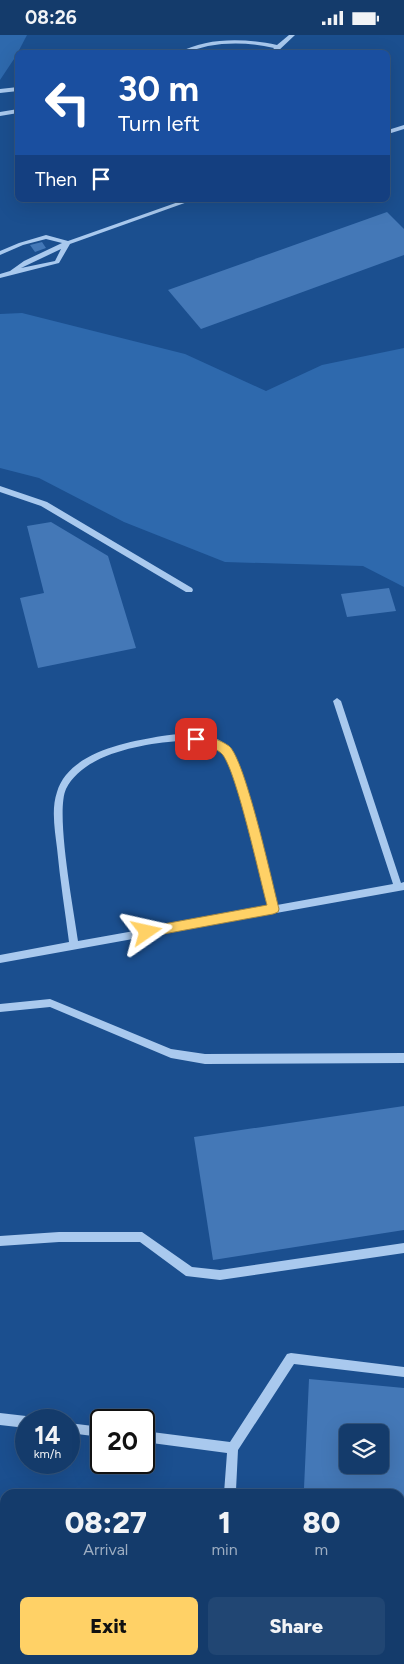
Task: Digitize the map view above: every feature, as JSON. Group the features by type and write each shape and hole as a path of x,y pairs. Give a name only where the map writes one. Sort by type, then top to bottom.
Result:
{"street":[{"path":"275,50 292,35"},
{"path":"190,50 206,45 237,41 259,42 278,47"},
{"path":"0,91 15,89"},
{"path":"0,113 15,111"},
{"path":"390,131 404,127"},
{"path":"13,271 24,262 53,252 68,243 184,202"},
{"path":"0,253 46,237 68,243"},
{"path":"0,276 13,271 40,268 57,262 68,243"},
{"path":"9,251 24,262"},
{"path":"0,489 44,504 189,590"},
{"path":"0,959 401,887 338,701"},
{"path":"74,945 58,817 60,793 73,773 89,760 112,751 157,741 184,737 208,741 226,750 238,775 273,909"},
{"path":"0,1008 50,1003 171,1053 205,1059 404,1058"},
{"path":"0,1241 59,1237 142,1237 190,1272 220,1275 404,1248"},
{"path":"230,1489 233,1448 291,1358 404,1373"},
{"path":"0,1419 15,1421"},
{"path":"155,1438 233,1448"}],"shaded area":[{"path":"0,35 27,35 19,50 15,50 15,58 0,80"},
{"path":"22,313 185,354 266,391 322,365 404,348 404,587 363,566 225,562 124,522 39,478 0,468 0,314"}],"building":[{"path":"387,212 404,229 404,255 201,329 168,290"},
{"path":"42,242 46,248 35,252 30,245"},
{"path":"51,522 108,556 136,648 38,668 20,598 44,593 27,526"},
{"path":"389,588 396,611 347,617 341,594"},
{"path":"404,1106 404,1230 213,1260 194,1137"},
{"path":"309,1379 404,1388 404,1489 304,1488"}],"route":[{"path":"147,932 273,909 238,775 226,750 208,741 196,739"}]}
